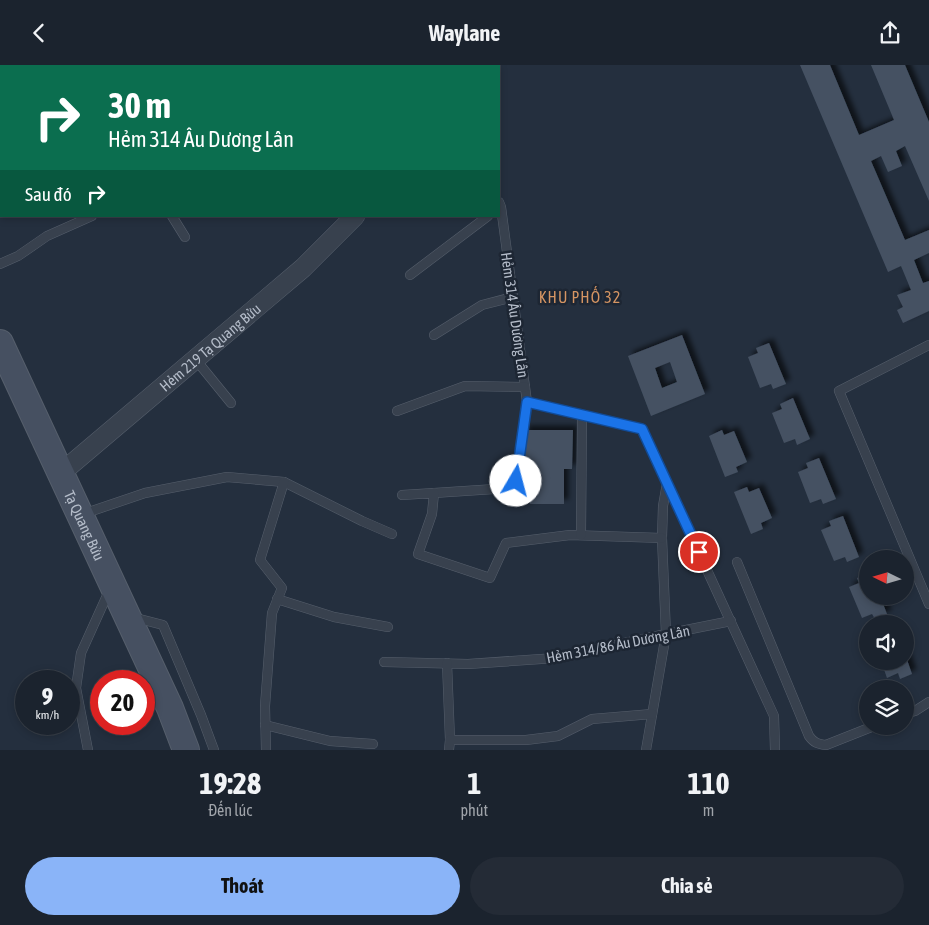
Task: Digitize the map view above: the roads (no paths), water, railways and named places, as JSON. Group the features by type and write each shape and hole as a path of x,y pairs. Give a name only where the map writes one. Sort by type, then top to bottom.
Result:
{"main road":[{"name":"Tạ Quang Bửu","path":"0,343 170,707 186,750"}],"street":[{"name":"Hẻm 219 Tạ Quang Bửu","path":"61,473 303,268 354,217"}],"lane":[{"name":"Hẻm 314 Âu Dương Lân","path":"434,493 511,488 516,481 527,402 500,212"},
{"path":"0,265 18,256 47,236 90,217"},
{"path":"173,217 185,237"},
{"path":"410,275 487,217"},
{"path":"434,335 482,305 513,297"},
{"path":"929,345 839,391 929,604"},
{"path":"196,360 231,403"},
{"path":"397,411 465,386 525,387"},
{"path":"527,402 642,429 774,716 775,750"},
{"path":"581,535 582,415"},
{"path":"80,515 145,493 227,477 284,482 392,534"},
{"path":"266,750 265,706 272,613 282,588 260,560 284,482"},
{"path":"649,749 652,714 666,634 662,538 663,506 667,483"},
{"path":"402,495 434,493 432,514 418,554 490,578 506,543 570,535 662,538"},
{"path":"737,562 812,741 826,745 859,732"},
{"path":"88,750 76,688 80,653 113,583"},
{"path":"277,599 334,617 388,627"},
{"path":"128,616 163,625 214,750"},
{"name":"Hẻm 314/86 Âu Dương Lân","path":"384,662 468,664 556,658 731,621"},
{"path":"447,663 449,750"},
{"path":"914,711 929,703"},
{"path":"450,739 526,740 558,736 592,719 652,714"},
{"path":"265,725 330,741 373,745"}],"district":[{"name":"KHU PHỐ 32","path":"580,297"}]}
